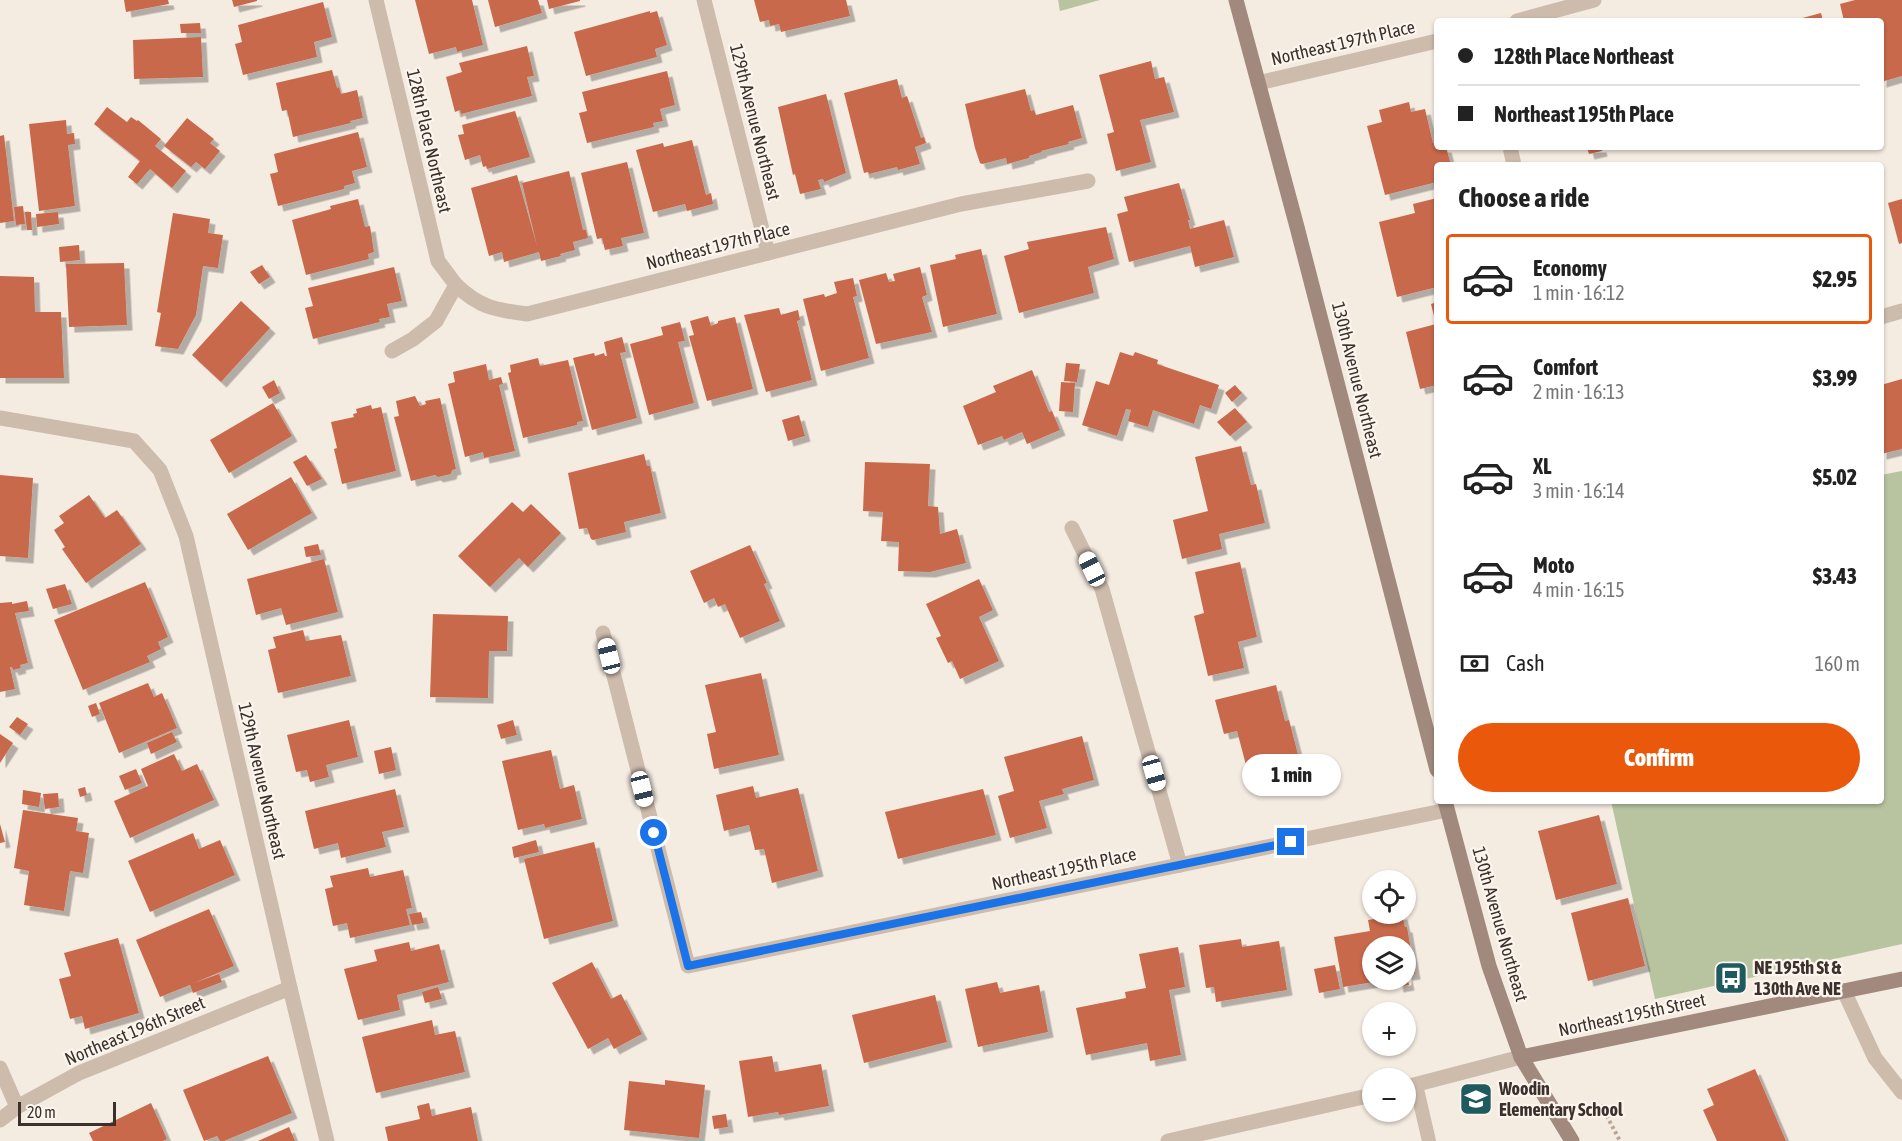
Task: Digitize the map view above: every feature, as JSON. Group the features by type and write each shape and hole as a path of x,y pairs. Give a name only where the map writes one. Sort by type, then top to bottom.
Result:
{"street":[{"name":"128th Place Northeast","path":"376,0 438,261 456,285"},
{"name":"129th Avenue Northeast","path":"704,0 768,253"},
{"name":"130th Avenue Northeast","path":"1236,0 1298,226 1434,758"},
{"path":"1528,18 1594,0"},
{"name":"Northeast 197th Place","path":"1258,83 1434,42"},
{"name":"Northeast 197th Place","path":"456,285 471,299 500,310 527,314 961,204 1088,181"},
{"path":"392,351 413,339 436,321 456,285"},
{"path":"1884,316 1902,311"},
{"name":"129th Avenue Northeast","path":"0,418 134,441 160,470 186,536 327,1141"},
{"path":"1072,528 1102,589 1180,865"},
{"name":"Northeast 195th Place","path":"603,633 688,966 1180,865 1446,805"},
{"name":"130th Avenue Northeast","path":"1446,805 1488,966 1521,1058 1572,1141"},
{"name":"Northeast 195th Street","path":"1416,1085 1521,1058 1902,979"},
{"name":"Northeast 196th Street","path":"0,1120 17,1107 79,1073 290,988"},
{"path":"1844,991 1875,1058 1902,1092"},
{"path":"0,1068 17,1107"},
{"path":"1168,1141 1362,1097"}],"lane":[{"path":"1416,1101 1429,1141"}],"path":[{"path":"1601,1105 1620,1141"}],"green space":[{"path":"1058,0 1100,0 1060,11"},
{"path":"1902,471 1902,944 1655,999 1612,804 1884,804 1884,474"}],"building":[{"path":"124,0 168,0 169,4 126,12"},
{"path":"232,0 257,0 257,1 234,7"},
{"path":"415,0 472,0 483,45 457,52 456,47 429,54"},
{"path":"488,0 538,0 542,13 495,27"},
{"path":"547,0 580,0 580,1 549,9"},
{"path":"754,0 846,0 850,16 781,32 779,24 770,26 769,20 760,22"},
{"path":"1855,0 1902,0 1902,76 1884,81 1884,18 1843,18 1840,4"},
{"path":"323,2 332,37 314,42 317,57 243,75 235,44 242,42 238,25"},
{"path":"650,11 650,13 657,11 667,45 655,49 657,57 586,76 574,32"},
{"path":"1821,13 1822,18 1802,18"},
{"path":"200,23 201,33 181,33 180,24"},
{"path":"201,37 203,77 134,79 133,40"},
{"path":"527,46 534,76 527,77 532,96 461,114 460,110 455,112 446,77 462,72 459,63"},
{"path":"1151,61 1155,79 1164,77 1174,112 1140,120 1151,162 1116,171 1107,134 1114,132 1099,75"},
{"path":"332,70 341,94 357,90 363,118 293,137 287,110 282,111 276,83"},
{"path":"667,71 675,105 660,109 663,121 653,123 654,127 587,143 579,113 587,111 582,92"},
{"path":"897,79 902,98 907,96 921,138 924,137 926,143 915,147 920,164 898,170 897,167 869,174 864,173 844,93"},
{"path":"1025,89 1031,111 1034,110 1036,115 1073,105 1082,138 1007,164 1006,158 980,163 965,104"},
{"path":"826,94 846,173 824,182 823,179 818,180 821,189 800,194 795,174 793,175 778,107"},
{"path":"1409,102 1411,112 1425,109 1434,150 1447,150 1450,162 1434,162 1434,183 1385,195 1367,126 1382,122 1379,110"},
{"path":"107,107 127,122 131,117 138,120 161,139 155,146 186,171 172,188 150,169 137,184 128,177 140,161 94,124"},
{"path":"515,111 530,157 487,169 486,166 483,167 480,155 465,160 458,135 464,134 462,125"},
{"path":"187,118 214,139 210,143 220,151 205,169 196,162 191,167 164,146"},
{"path":"66,120 67,134 74,133 75,144 68,145 75,206 39,211 29,124"},
{"path":"358,132 367,167 352,171 355,183 344,186 344,189 278,206 270,174 278,172 274,154"},
{"path":"4,135 14,221 0,223 0,136"},
{"path":"692,140 706,195 711,193 713,204 687,211 685,204 653,212 636,150 663,143 664,147"},
{"path":"1588,150 1602,150 1602,151 1589,154"},
{"path":"627,162 644,233 621,238 623,246 605,250 602,238 597,239 581,173"},
{"path":"569,171 583,230 586,230 588,238 573,242 575,250 541,261 539,252 504,262 502,252 489,256 471,188 517,175 537,246 522,183"},
{"path":"1179,183 1190,220 1188,220 1190,229 1224,220 1234,257 1195,267 1190,246 1129,262 1117,214 1128,211 1124,197"},
{"path":"358,199 365,227 370,226 374,252 368,254 369,259 306,275 292,220 331,209 330,206"},
{"path":"1434,199 1434,288 1397,297 1379,222 1415,213 1413,204"},
{"path":"1902,199 1902,243 1899,244 1888,203"},
{"path":"23,206 25,224 16,225 14,207"},
{"path":"25,212 31,212 32,230 27,230"},
{"path":"58,212 59,224 37,227 36,214"},
{"path":"173,213 210,219 208,233 223,235 218,268 203,266 196,315 178,349 155,346 161,313 157,312"},
{"path":"1106,227 1114,259 1088,267 1094,293 1019,313 1004,256 1029,249 1027,242"},
{"path":"79,245 80,260 60,262 59,247"},
{"path":"981,249 997,314 943,327 930,265 956,259 955,255"},
{"path":"124,263 127,325 69,327 66,264"},
{"path":"262,265 270,277 259,284 250,272"},
{"path":"394,267 402,301 387,304 390,317 379,319 380,322 313,339 305,308 313,306 308,288"},
{"path":"920,267 927,295 922,297 932,332 876,344 859,280 886,273 889,282 895,281 893,274"},
{"path":"0,276 34,277 35,312 61,312 64,378 0,378"},
{"path":"853,278 857,296 853,297 869,358 821,371 803,299 824,294 825,297 837,293 834,282"},
{"path":"241,301 270,328 221,382 192,355"},
{"path":"779,308 781,315 798,310 800,320 797,321 812,380 766,392 744,315"},
{"path":"708,316 711,326 718,321 735,317 753,389 707,401 689,336 694,335 690,321"},
{"path":"680,322 685,341 678,342 694,403 649,415 630,344 663,335 661,327"},
{"path":"1434,325 1434,386 1420,389 1406,332"},
{"path":"622,337 626,352 620,353 637,418 592,430 573,358 594,353 595,356 604,353 607,356 604,342"},
{"path":"1120,352 1133,356 1135,352 1158,360 1157,364 1219,385 1211,409 1200,405 1194,424 1153,410 1148,427 1128,421 1131,410 1126,409 1117,436 1082,425 1096,381 1109,385"},
{"path":"538,358 540,366 568,360 583,421 577,422 577,425 523,438 508,373 511,372 510,365"},
{"path":"1066,363 1080,364 1077,382 1064,381"},
{"path":"486,364 489,380 501,377 503,384 499,385 515,451 484,458 483,452 465,457 448,384 455,382 453,372"},
{"path":"1032,370 1049,412 1052,411 1060,430 1027,444 1022,432 1004,440 1002,436 978,445 963,406 996,392 993,386"},
{"path":"1902,379 1902,449 1884,453 1884,384"},
{"path":"274,380 280,393 269,399 262,387"},
{"path":"1061,382 1075,383 1073,412 1059,411"},
{"path":"1235,385 1242,393 1232,402 1225,393"},
{"path":"415,396 420,406 426,404 425,401 440,398 456,469 452,470 451,474 411,481 394,417 399,416 396,401"},
{"path":"273,403 292,436 229,473 210,440"},
{"path":"371,405 372,409 381,407 396,471 342,484 331,422 354,417 353,414 357,413 356,409"},
{"path":"1235,408 1247,422 1230,436 1217,422"},
{"path":"799,415 805,436 788,441 782,420"},
{"path":"1241,446 1251,485 1256,484 1265,523 1219,534 1222,549 1182,559 1173,520 1208,511 1195,457"},
{"path":"644,454 647,466 650,466 661,513 624,522 626,532 591,539 587,528 579,529 568,473"},
{"path":"306,455 322,479 307,486 293,462"},
{"path":"865,462 930,464 928,506 938,507 940,534 957,529 966,563 930,572 898,571 899,542 881,541 883,512 863,511"},
{"path":"0,475 33,478 28,558 0,556"},
{"path":"291,477 312,513 248,550 227,514"},
{"path":"89,495 105,518 117,510 141,544 86,583 62,549 65,547 54,530 64,523 59,516"},
{"path":"512,502 523,512 531,504 561,533 528,567 519,558 490,587 458,556"},
{"path":"318,544 321,555 306,557 304,547"},
{"path":"750,545 767,583 764,584 780,621 740,638 725,604 718,607 714,598 704,603 690,571"},
{"path":"324,559 338,612 286,625 281,608 256,615 247,579"},
{"path":"1240,562 1257,637 1238,642 1244,668 1208,676 1194,616 1204,613 1195,572"},
{"path":"979,579 993,610 979,617 999,661 960,679 952,661 948,663 936,638 941,636 926,604"},
{"path":"145,582 168,637 158,642 161,649 147,656 150,662 83,690 54,620"},
{"path":"65,584 72,604 53,609 46,589"},
{"path":"27,601 29,611 15,613 28,663 13,670 10,667 15,689 0,692 0,603 12,602 12,604"},
{"path":"433,614 508,616 507,651 489,651 488,698 430,697"},
{"path":"303,630 306,641 341,635 351,676 278,693 268,650 276,648 273,637"},
{"path":"761,673 779,755 714,769 707,734 716,732 705,685"},
{"path":"148,683 154,697 162,693 177,728 119,753 99,703"},
{"path":"1276,685 1285,721 1289,720 1300,762 1268,770 1266,760 1246,765 1237,731 1224,734 1215,700"},
{"path":"96,703 100,714 92,717 88,706"},
{"path":"17,717 28,724 20,735 9,727"},
{"path":"349,720 358,757 326,765 329,777 310,782 307,770 296,772 287,735"},
{"path":"513,720 517,735 501,739 497,725"},
{"path":"172,732 177,742 151,754 147,743"},
{"path":"0,734 13,743 0,763"},
{"path":"1082,736 1094,780 1062,789 1064,794 1039,801 1047,828 1010,838 998,796 1014,791 1004,757"},
{"path":"391,747 396,770 379,774 374,751"},
{"path":"551,750 560,789 574,785 582,819 545,828 544,824 518,830 502,761"},
{"path":"174,754 182,771 197,764 214,800 130,838 114,801 148,786 141,769"},
{"path":"136,769 142,783 125,790 119,776"},
{"path":"753,786 756,798 798,788 818,871 772,883 764,849 755,850 749,825 724,831 716,795"},
{"path":"85,787 87,795 80,797 78,789"},
{"path":"395,789 404,827 382,832 386,847 341,858 338,843 314,849 305,811"},
{"path":"983,789 996,835 898,859 885,812"},
{"path":"23,790 41,793 39,807 22,804"},
{"path":"58,793 59,807 45,809 43,794"},
{"path":"23,810 78,818 76,831 89,833 83,873 70,871 64,911 24,905 29,871 14,868"},
{"path":"1599,815 1617,884 1556,900 1538,831"},
{"path":"0,824 5,842 0,843"},
{"path":"193,833 199,849 220,840 235,875 150,912 128,861"},
{"path":"536,840 539,852 514,858 512,847"},
{"path":"594,842 613,921 544,939 524,859"},
{"path":"368,868 370,877 403,870 412,908 406,909 410,925 350,938 347,923 333,926 325,889 333,887 330,876"},
{"path":"1628,898 1645,966 1588,981 1571,913"},
{"path":"209,909 234,966 194,983 219,974 222,982 193,993 190,985 160,997 136,940"},
{"path":"421,912 424,923 412,925 409,914"},
{"path":"1369,924 1404,924 1409,936 1362,936 1362,984 1343,987 1334,937 1370,931"},
{"path":"118,938 139,1013 85,1029 82,1016 70,1019 59,979 71,976 64,953"},
{"path":"1241,939 1242,947 1279,941 1287,990 1216,1002 1214,987 1206,988 1199,945"},
{"path":"409,942 411,951 439,944 449,982 397,995 400,1010 358,1020 344,969 377,961 374,950"},
{"path":"1178,947 1185,987 1169,990 1181,1055 1150,1061 1147,1043 1086,1055 1076,1008 1126,998 1125,992 1146,988 1139,954"},
{"path":"592,962 611,999 621,994 642,1034 614,1049 608,1038 588,1049 552,983"},
{"path":"1335,965 1340,989 1319,993 1314,969"},
{"path":"997,982 1000,993 1039,985 1048,1032 978,1047 965,989"},
{"path":"438,987 442,999 425,1003 422,992"},
{"path":"935,995 947,1042 864,1063 852,1015"},
{"path":"432,1020 435,1035 455,1031 465,1072 376,1093 362,1037"},
{"path":"268,1056 292,1113 224,1141 220,1141 217,1136 204,1141 183,1090"},
{"path":"772,1056 775,1072 821,1064 829,1106 779,1115 778,1112 748,1117 739,1061"},
{"path":"1755,1069 1786,1141 1717,1141 1703,1110 1714,1105 1707,1089"},
{"path":"665,1080 705,1085 699,1138 624,1130 629,1081 665,1085"},
{"path":"151,1103 167,1139 163,1141 93,1141 89,1133"},
{"path":"429,1103 432,1116 471,1107 478,1141 388,1141 385,1127 420,1119 417,1106"},
{"path":"726,1114 728,1127 714,1129 712,1116"},
{"path":"289,1127 295,1141 258,1141"}],"place":[{"name":"NE 195th St & 130th Ave NE","path":"1731,978"},
{"name":"Woodin Elementary School","path":"1476,1099"}],"route":[{"path":"654,833 688,966 1291,842"}]}
